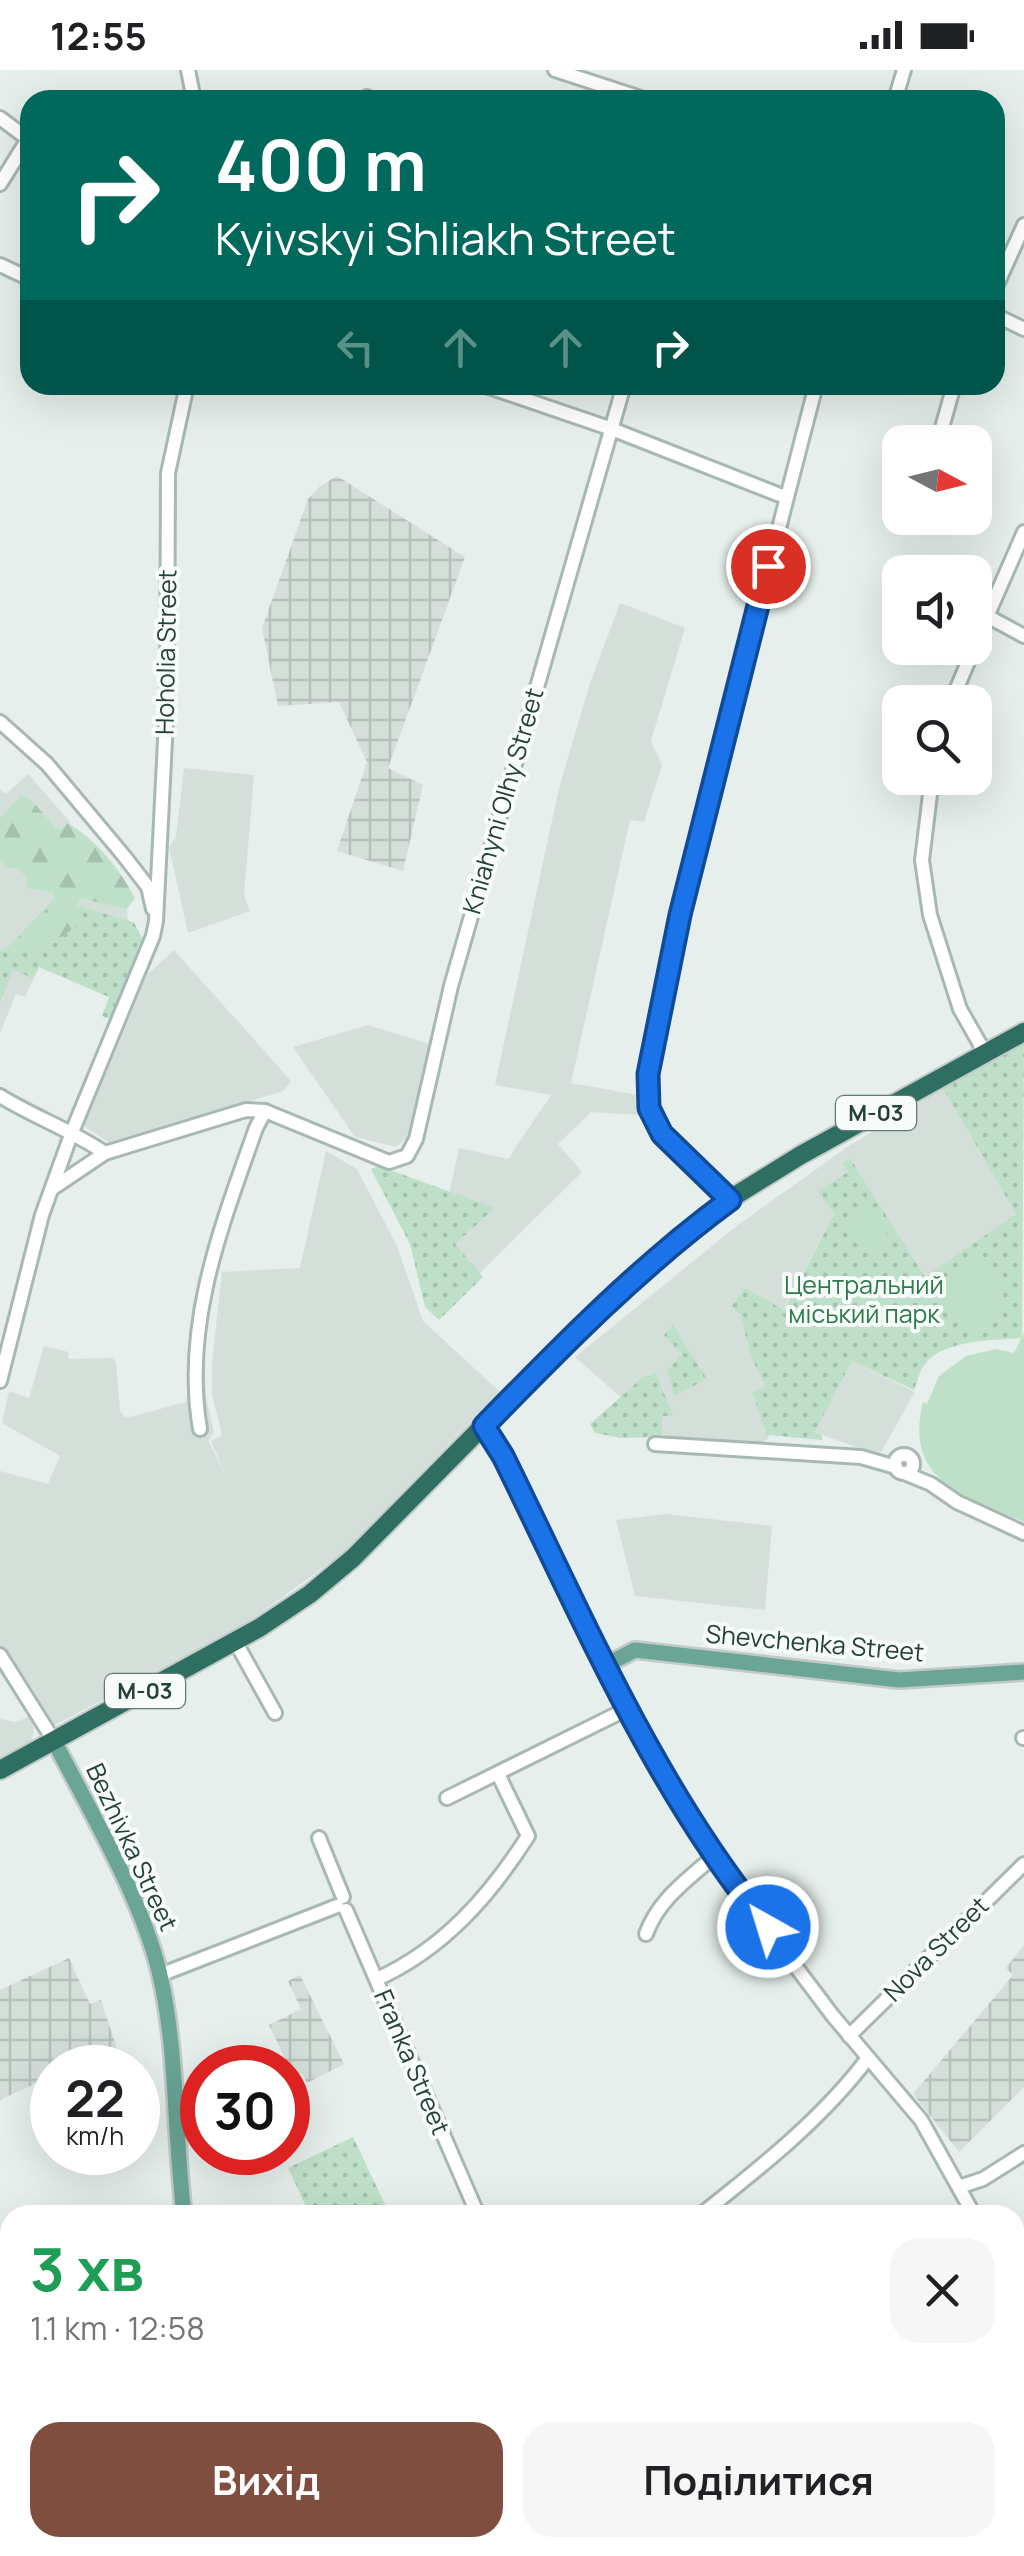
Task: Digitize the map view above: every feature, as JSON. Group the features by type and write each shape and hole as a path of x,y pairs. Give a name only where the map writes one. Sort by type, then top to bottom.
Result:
{"highway":[{"name":"М-03","path":"0,1770 236,1641 310,1594 352,1558 677,1239 814,1147 1024,1032"}],"main road":[{"path":"484,1426 503,1456 606,1665"},
{"name":"Shevchenka Street","path":"606,1665 634,1650 899,1680 1024,1672"},
{"name":"Bezhivka Street","path":"54,1741 127,1889 160,1974 172,2056 183,2205"}],"street":[{"path":"555,70 616,90"},
{"path":"0,184 20,152"},
{"path":"1005,267 1024,225"},
{"name":"Hoholia Street","path":"0,1382 42,1215 156,922 167,700 168,472 185,395"},
{"path":"512,395 609,428 785,498"},
{"name":"Kniahyni Olhy Street","path":"265,1111 389,1162 407,1156 416,1139 456,970 621,395"},
{"path":"730,1200 662,1134 649,1108 648,1074 680,915 813,395"},
{"path":"943,425 951,395"},
{"path":"992,605 1024,532"},
{"path":"992,619 1024,636"},
{"path":"0,722 47,764 124,856 148,887 156,922"},
{"path":"930,795 922,860 930,915 960,1009 984,1053"},
{"path":"0,1096 105,1153"},
{"path":"53,1188 105,1153 246,1110 265,1111 205,1282 195,1378 200,1429"},
{"path":"655,1444 903,1465 958,1502 1024,1533"},
{"path":"236,1641 275,1713"},
{"path":"0,1655 54,1741"},
{"path":"606,1665 713,1857 849,2036 921,2120 969,2205"},
{"path":"447,1798 629,1708"},
{"path":"377,1979 406,1966 448,1935 499,1881 528,1836 498,1774"},
{"name":"Franka Street","path":"319,1838 342,1904 474,2205"},
{"path":"646,1934 652,1916 713,1857"},
{"name":"Nova Street","path":"849,2036 1024,1864"},
{"path":"160,1974 342,1904"},
{"path":"714,2205 771,2158 868,2058"},
{"path":"959,2186 983,2180 1024,2153"}],"shaded area":[{"path":"337,476 465,557 388,768 423,785 403,871 337,851 367,762 339,702 278,706 262,628 308,499"},
{"path":"620,603 685,628 651,741 662,765 644,822 630,820 571,1083 644,1096 640,1115 591,1112 558,1144 582,1172 478,1275 441,1231 459,1148 508,1159 551,1095 495,1085 559,788 590,683"},
{"path":"184,768 254,775 244,895 250,911 188,933 169,847 176,837"},
{"path":"28,774 70,822 60,832 127,909 130,950 109,997 39,967 25,997 16,994 0,1033 0,789 6,794"},
{"path":"174,950 291,1081 283,1091 111,1144 84,1126 147,975"},
{"path":"368,1025 429,1044 407,1138 396,1147 355,1137 293,1047"},
{"path":"942,1087 1016,1214 925,1278 850,1158 843,1161 848,1172 834,1214 783,1310 740,1314 751,1357 767,1387 752,1394 769,1437 761,1445 668,1439 575,1357 738,1225 846,1148"},
{"path":"326,1151 357,1169 397,1246 423,1321 500,1392 343,1553 240,1628 53,1726 0,1645 0,1471 48,1484 60,1456 2,1423 9,1391 29,1398 44,1346 68,1352 69,1359 112,1358 116,1362 120,1411 126,1418 186,1402 190,1363 205,1365 206,1397 214,1433 208,1440 225,1474 211,1441 222,1435 212,1395 212,1362 222,1272 300,1268"},
{"path":"852,1361 915,1392 881,1452 864,1450 815,1432"},
{"path":"665,1514 772,1526 765,1610 635,1596 616,1520"},
{"path":"30,1716 34,1728 32,1741 0,1763 0,1719 16,1722"},
{"path":"1024,1945 1024,2087 959,2152 913,2094 1013,1975 1006,1968"},
{"path":"69,1958 90,2004 101,2000 116,2045 30,2045 30,2086 0,2100 0,1990"},
{"path":"300,1975 344,2064 310,2081 310,2045 279,2045 269,2025 301,2009 288,1981"}],"green space":[{"path":"21,795 31,800 59,831 68,823 106,856 135,898 127,909 79,898 77,911 85,918 59,938 29,950 9,946 54,902 54,893 28,888 19,869 7,868 0,861 0,818"},
{"path":"54,899 134,923 143,939 111,1019 102,1016 109,997 39,967 33,979 13,969 0,1003 0,950 9,946"},
{"name":"Центральний міський парк","path":"1024,1043 1022,1338 968,1343 942,1351 923,1367 914,1390 852,1361 815,1432 822,1435 822,1440 767,1435 752,1393 766,1387 751,1357 740,1314 731,1307 745,1288 784,1310 834,1214 818,1191 848,1172 842,1162 850,1158 925,1277 1016,1214 942,1087"},
{"path":"379,1166 495,1208 455,1244 483,1277 439,1320 425,1307 410,1244 371,1169"},
{"path":"869,1207 893,1244 871,1259 846,1223"},
{"path":"973,1259 1002,1287 1006,1310 983,1332 966,1332 931,1287"},
{"path":"673,1325 707,1379 674,1396 667,1371 682,1354 664,1335"},
{"path":"1024,1333 1024,1522 961,1494 944,1482 922,1451 919,1429 923,1402 927,1404 939,1376 966,1356 996,1349 1014,1353"},
{"path":"656,1373 673,1416 662,1416 662,1437 621,1438 595,1433 590,1424 642,1378"},
{"path":"353,2137 385,2205 305,2205 291,2175 310,2175 310,2158"}],"route":[{"path":"768,566 680,915 648,1074 649,1108 662,1134 730,1200 677,1239 630,1281 484,1426 503,1456 606,1665 695,1826 713,1857 768,1927"}]}
